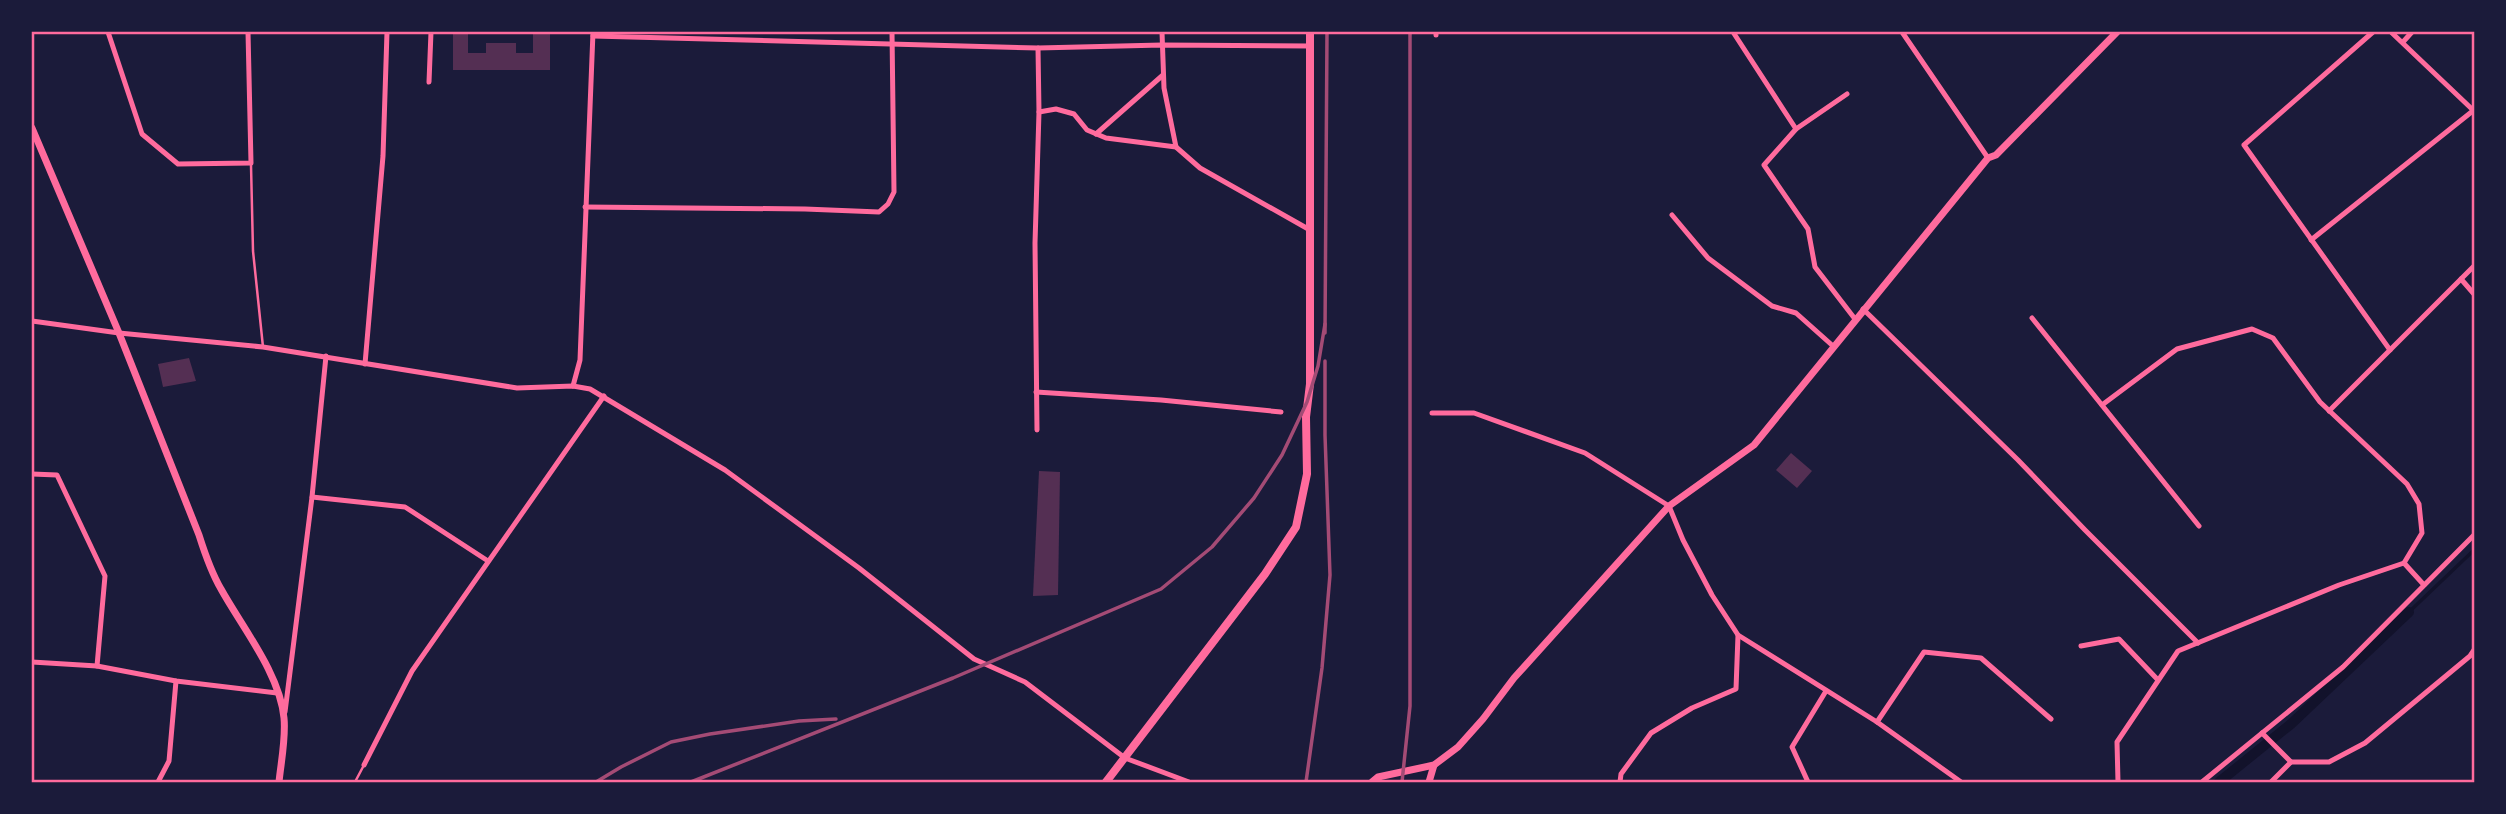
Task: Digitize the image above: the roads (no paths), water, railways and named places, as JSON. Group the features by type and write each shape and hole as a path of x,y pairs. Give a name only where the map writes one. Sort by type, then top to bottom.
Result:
{"main road":[{"path":"1106,782 1265,574 1296,527 1307,474 1306,417 1310,384 1311,32"}],"street":[{"path":"108,32 142,134 178,164 251,163 248,32"},
{"path":"365,364 383,156 387,32"},
{"path":"429,82 431,32"},
{"path":"585,207 879,212 888,204 894,192 892,32"},
{"path":"1163,32 1163,75 1175,148"},
{"path":"1733,32 1796,129"},
{"path":"1902,32 1988,158"},
{"path":"1372,782 1388,774 1434,765 1467,738 1514,678 1669,506 1754,445 1988,158 1996,155 2117,32"},
{"path":"2373,32 2244,145 2390,350"},
{"path":"2311,240 2474,110 2391,32"},
{"path":"2403,42 2412,32"},
{"path":"573,386 580,360 593,34 1038,48 1310,46"},
{"path":"1037,430 1035,243 1040,112 1038,48"},
{"path":"1096,134 1163,75"},
{"path":"1847,93 1796,129 1764,166 1808,229 1815,267 1855,319"},
{"path":"1040,112 1056,109 1074,114 1087,130 1106,138 1175,148 1200,167 1311,230"},
{"path":"32,128 118,333 199,534 207,561 221,590 256,646 277,693 284,719"},
{"path":"1672,215 1707,258 1772,306 1796,313 1833,346"},
{"path":"2329,411 2474,266"},
{"path":"2461,279 2474,294"},
{"path":"1863,309 2000,442 2198,643"},
{"path":"2032,318 2199,526"},
{"path":"32,321 118,333 262,347 517,388 590,388 724,470 859,568 974,659 1025,682 1125,758 1189,782"},
{"path":"2102,405 2177,349 2252,329 2273,338 2320,402 2407,484 2419,504 2422,533 2404,563 2339,585 2178,651 2117,742 2118,782"},
{"path":"279,782 326,356"},
{"path":"1036,392 1161,400 1280,412"},
{"path":"364,765 412,671 604,397"},
{"path":"1432,413 1475,413 1585,453 1669,506 1683,540 1712,595 1738,635 1877,722 1961,782"},
{"path":"32,474 57,475 105,576 97,666"},
{"path":"312,497 405,507 488,562"},
{"path":"2202,782 2343,667 2474,535"},
{"path":"2404,563 2424,585"},
{"path":"1620,782 1621,774 1651,733 1692,708 1736,689 1738,635"},
{"path":"2081,646 2119,639 2158,680"},
{"path":"2262,734 2289,760 2329,762 2365,743 2474,650"},
{"path":"1877,722 1924,652 1981,658 2051,719"},
{"path":"32,662 97,666 176,681 277,693"},
{"path":"158,782 169,761 176,681"},
{"path":"1808,782 1792,747 1826,691"},
{"path":"2272,782 2289,760"},
{"path":"1429,782 1434,765"}],"lane":[{"path":"251,163 253,251 262,347"},
{"path":"355,782 364,765"}],"waterway":[{"path":"2409,612 2474,550"},
{"path":"2219,782 2291,724 2409,612"}],"railway":[{"path":"1325,333 1327,32"},
{"path":"1402,782 1410,706 1410,32"},
{"path":"691,782 953,678 1161,589 1212,547 1254,498 1282,455 1307,402 1318,366 1325,324"},
{"path":"1306,782 1322,668 1330,575 1325,361"},
{"path":"596,782 671,742 799,721 836,719"}]}
